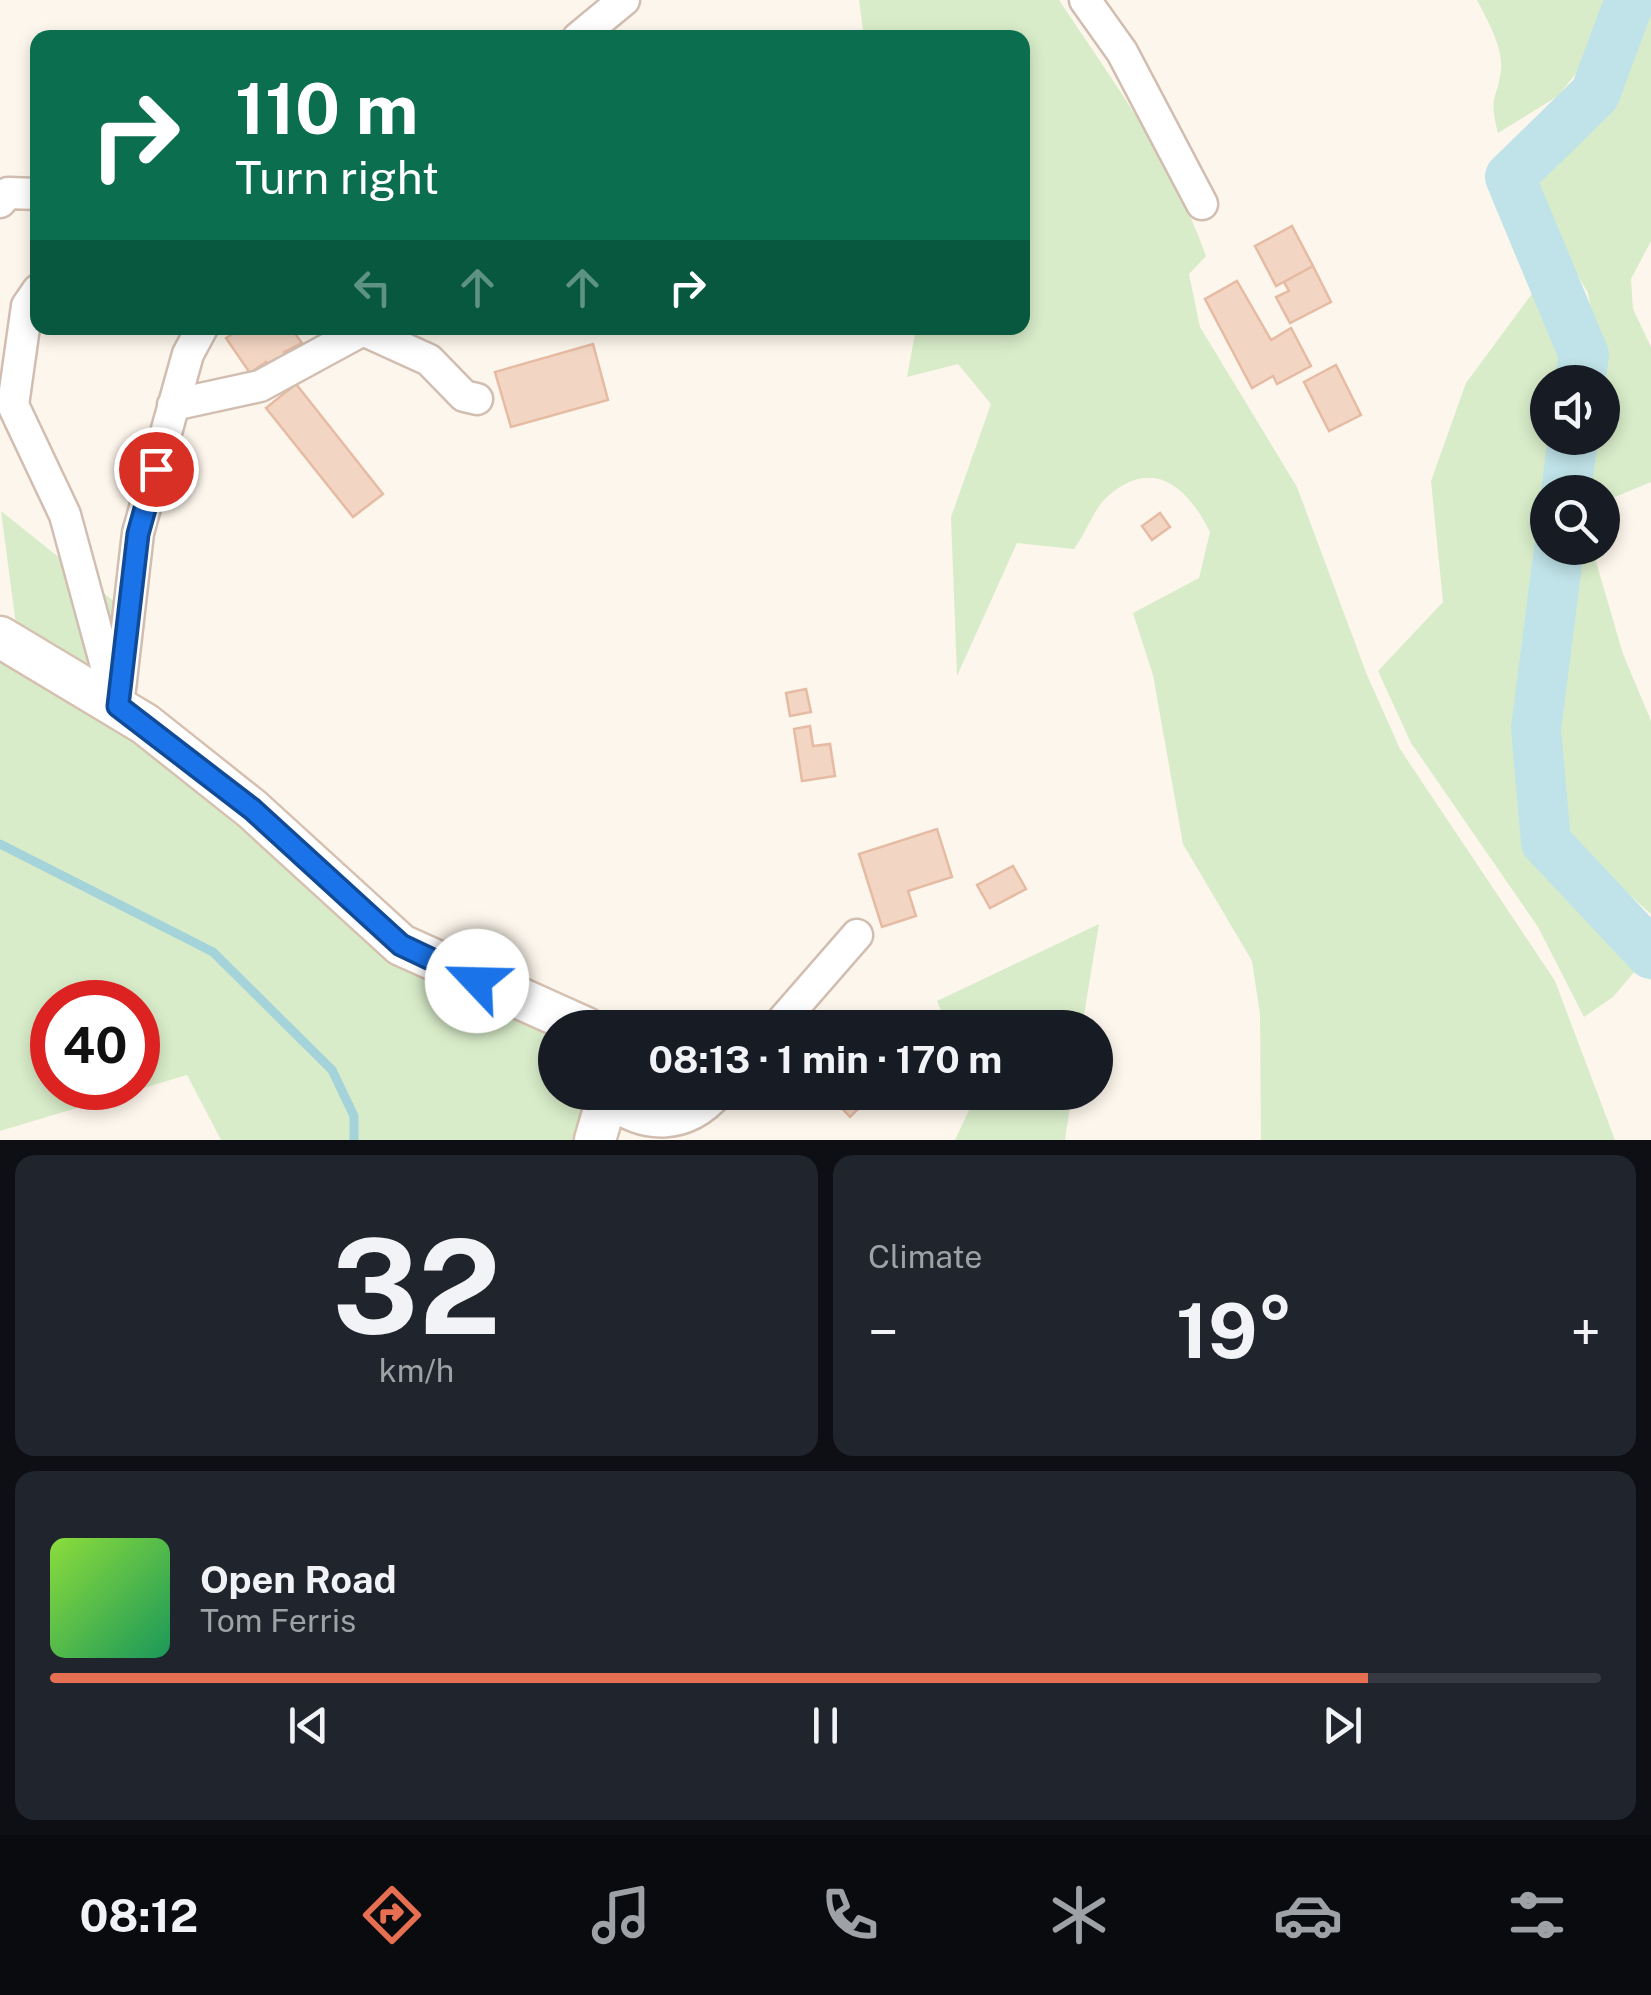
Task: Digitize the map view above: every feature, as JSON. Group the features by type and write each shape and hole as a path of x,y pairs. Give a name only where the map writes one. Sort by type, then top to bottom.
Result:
{"street":[{"path":"588,30 624,0"},
{"path":"1084,0 1122,52 1202,204"},
{"path":"0,202 8,193 30,194"},
{"path":"30,302 6,402 65,515 118,706"},
{"path":"118,706 138,534 188,354 198,335"},
{"path":"174,404 260,386 354,335"},
{"path":"374,335 430,360 464,396 477,399"},
{"path":"0,637 118,706 252,809 401,945 546,1010"},
{"path":"792,1010 858,935"},
{"path":"594,1140 604,1110"},
{"path":"627,1110 645,1122 680,1121 704,1110"}],"green space":[{"path":"859,0 1059,0 1121,92 1177,188 1206,256 1189,274 1200,327 1297,487 1367,675 1400,749 1555,981 1615,1140 1261,1140 1260,1014 1252,961 1183,844 1153,675 1133,613 1199,578 1210,532 1180,491 1155,478 1125,484 1108,496 1074,549 1017,543 957,676 951,517 991,404 958,364 907,377 915,335 1030,335 1030,30 863,30"},
{"path":"1477,0 1616,0 1586,61 1558,96 1498,133 1494,105 1500,51"},
{"path":"1637,0 1651,0 1651,241 1631,279 1633,309 1651,347 1651,482 1620,495 1620,475 1570,475 1572,455 1620,455 1620,365 1587,365 1593,323 1588,293 1549,226 1518,155 1519,144 1566,114 1583,98 1603,72"},
{"path":"1551,268 1569,310 1571,336 1567,365 1530,365 1530,455 1551,455 1549,475 1530,475 1530,565 1539,565 1523,733 1534,826 1558,857 1651,941 1651,980 1636,970 1613,997 1584,1017 1538,927 1411,743 1378,671 1443,602 1431,481 1466,383"},
{"path":"1,511 146,627 71,672 160,759 326,903 415,971 463,995 538,1022 538,1110 605,1110 590,1140 221,1140 187,1075 160,1083 160,980 30,980 30,1110 70,1110 0,1131 0,639 16,625"},
{"path":"1561,565 1597,565 1623,654 1651,721 1651,914 1573,844 1554,820 1544,732"},
{"path":"1099,924 1085,1010 941,1010 937,1001"},
{"path":"969,1110 1069,1110 1065,1140 955,1140"}],"building":[{"path":"1292,226 1313,266 1276,286 1255,246"},
{"path":"1313,266 1331,302 1290,323 1276,297 1289,291 1284,282"},
{"path":"1237,281 1271,340 1291,328 1311,366 1277,384 1273,376 1252,388 1205,299"},
{"path":"296,335 302,343 284,352 287,357 271,368 266,362 250,373 226,338"},
{"path":"593,344 608,400 511,427 495,372"},
{"path":"1336,365 1361,415 1329,431 1304,382"},
{"path":"296,384 383,494 353,517 266,408"},
{"path":"1160,513 1170,527 1152,540 1142,526"},
{"path":"806,689 811,712 790,716 786,693"},
{"path":"810,726 813,746 830,744 835,776 802,781 794,729"},
{"path":"937,829 952,877 908,891 916,916 882,927 859,854"},
{"path":"1013,866 1026,889 990,908 977,885"}],"waterway":[{"path":"1583,365 1584,355 1510,177 1595,94 1630,0"},
{"path":"1568,475 1571,455"},
{"path":"1557,565 1536,729 1546,842 1651,954"},
{"path":"0,844 213,952 332,1070 354,1116 354,1140"}],"route":[{"path":"156,469 138,534 118,706 252,809 401,945 477,981"}]}
